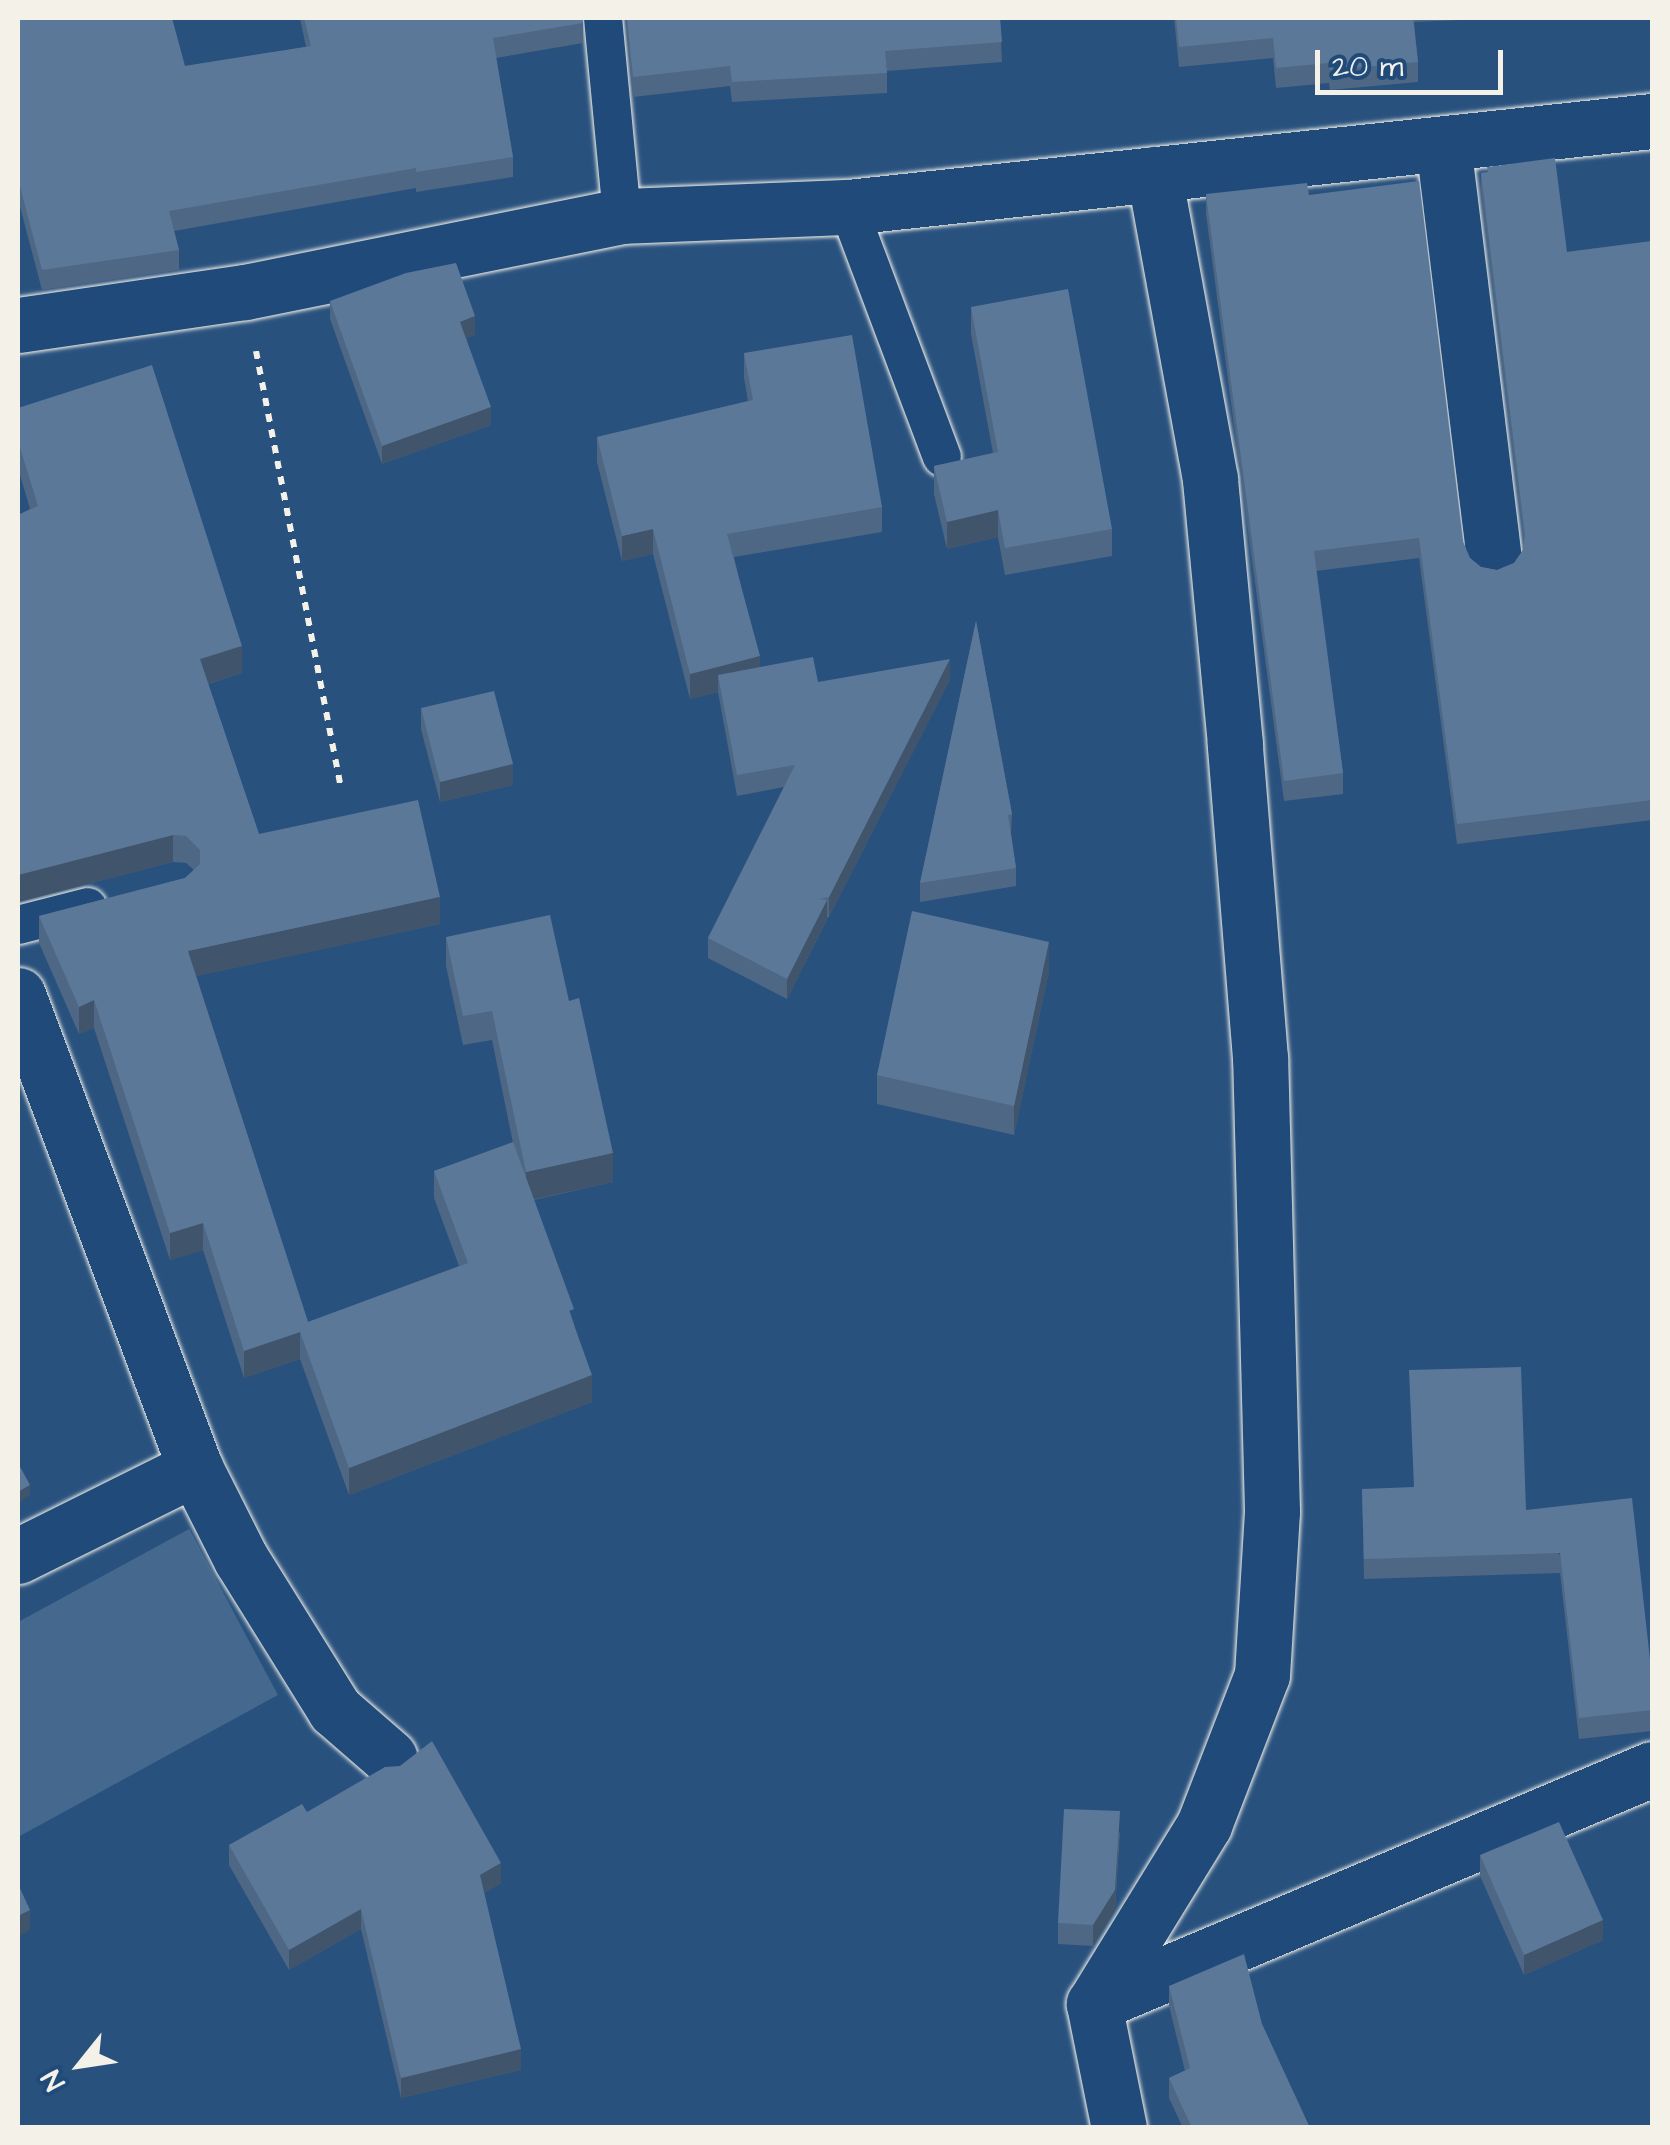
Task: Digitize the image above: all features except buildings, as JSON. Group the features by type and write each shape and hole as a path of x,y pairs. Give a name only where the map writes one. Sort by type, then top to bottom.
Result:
{"street":[{"path":"18,325 245,292 622,216 848,207 1652,121"},
{"path":"1443,144 1494,559"},
{"path":"1119,2128 1094,2004 1204,1825 1262,1675 1272,1511 1260,1058 1235,744 1210,479 1154,174"},
{"path":"18,995 195,1468 242,1558 335,1710 388,1757"},
{"path":"18,1556 195,1468"},
{"path":"1094,2004 1652,1769"}],"lane":[{"path":"603,18 622,216"},
{"path":"848,207 942,457"},
{"path":"18,925 125,898"}],"path":[{"path":"245,292 340,787"}],"shaded area":[{"path":"189,1529 278,1695 18,1837 18,1622"}]}
